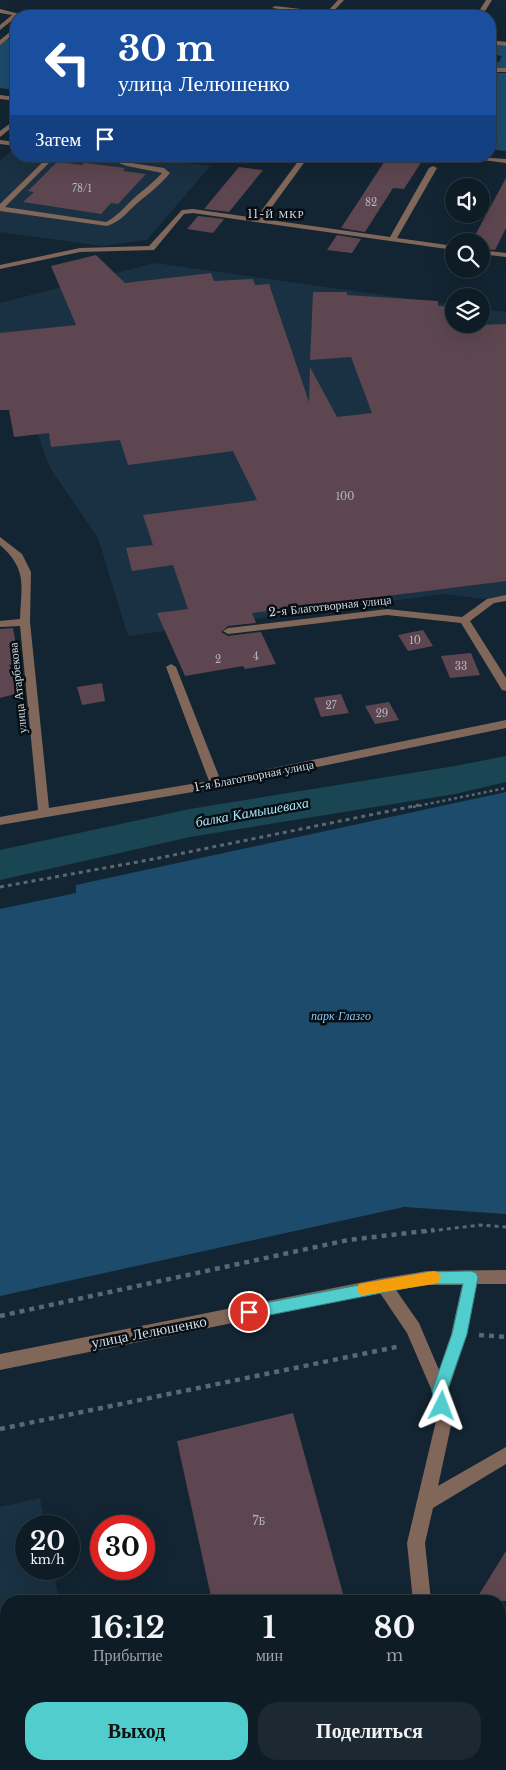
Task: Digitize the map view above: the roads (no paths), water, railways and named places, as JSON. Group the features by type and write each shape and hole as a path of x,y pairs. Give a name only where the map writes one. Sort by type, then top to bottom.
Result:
{"street":[{"path":"332,10 341,0"},
{"path":"0,6 18,8"},
{"path":"275,8 293,10"},
{"path":"0,28 10,20"},
{"path":"0,43 10,34"},
{"path":"0,134 10,126"},
{"path":"0,208 48,162"},
{"path":"0,208 107,224 119,218 138,198 154,187 166,172 129,165 123,162"},
{"path":"258,220 302,162"},
{"path":"392,239 433,168"},
{"path":"0,267 80,250 151,248 182,212 193,211 445,247"},
{"path":"490,253 506,255"},
{"name":"улица Атарбекова","path":"0,540 18,556 26,572 25,622 44,814"},
{"path":"506,598 492,601 464,620 506,687"},
{"name":"2-я Благотворная улица","path":"228,631 387,612 464,620"},
{"path":"0,624 25,622"},
{"path":"171,667 216,784"},
{"name":"1-я Благотворная улица","path":"0,821 216,784 506,724"},
{"path":"440,1391 460,1334 471,1277"},
{"name":"улица Лелюшенко","path":"0,1362 384,1285 427,1278 506,1277"},
{"path":"384,1285 414,1328 440,1391 444,1421 416,1543 421,1595"},
{"path":"425,1503 506,1455"}],"waterway":[{"name":"балка Камышеваха","path":"0,865 190,823 455,780 506,769"}],"district":[{"name":"11-Й МКР","path":"276,214"}],"park label":[{"name":"парк Глазго","path":"341,1016"}]}
